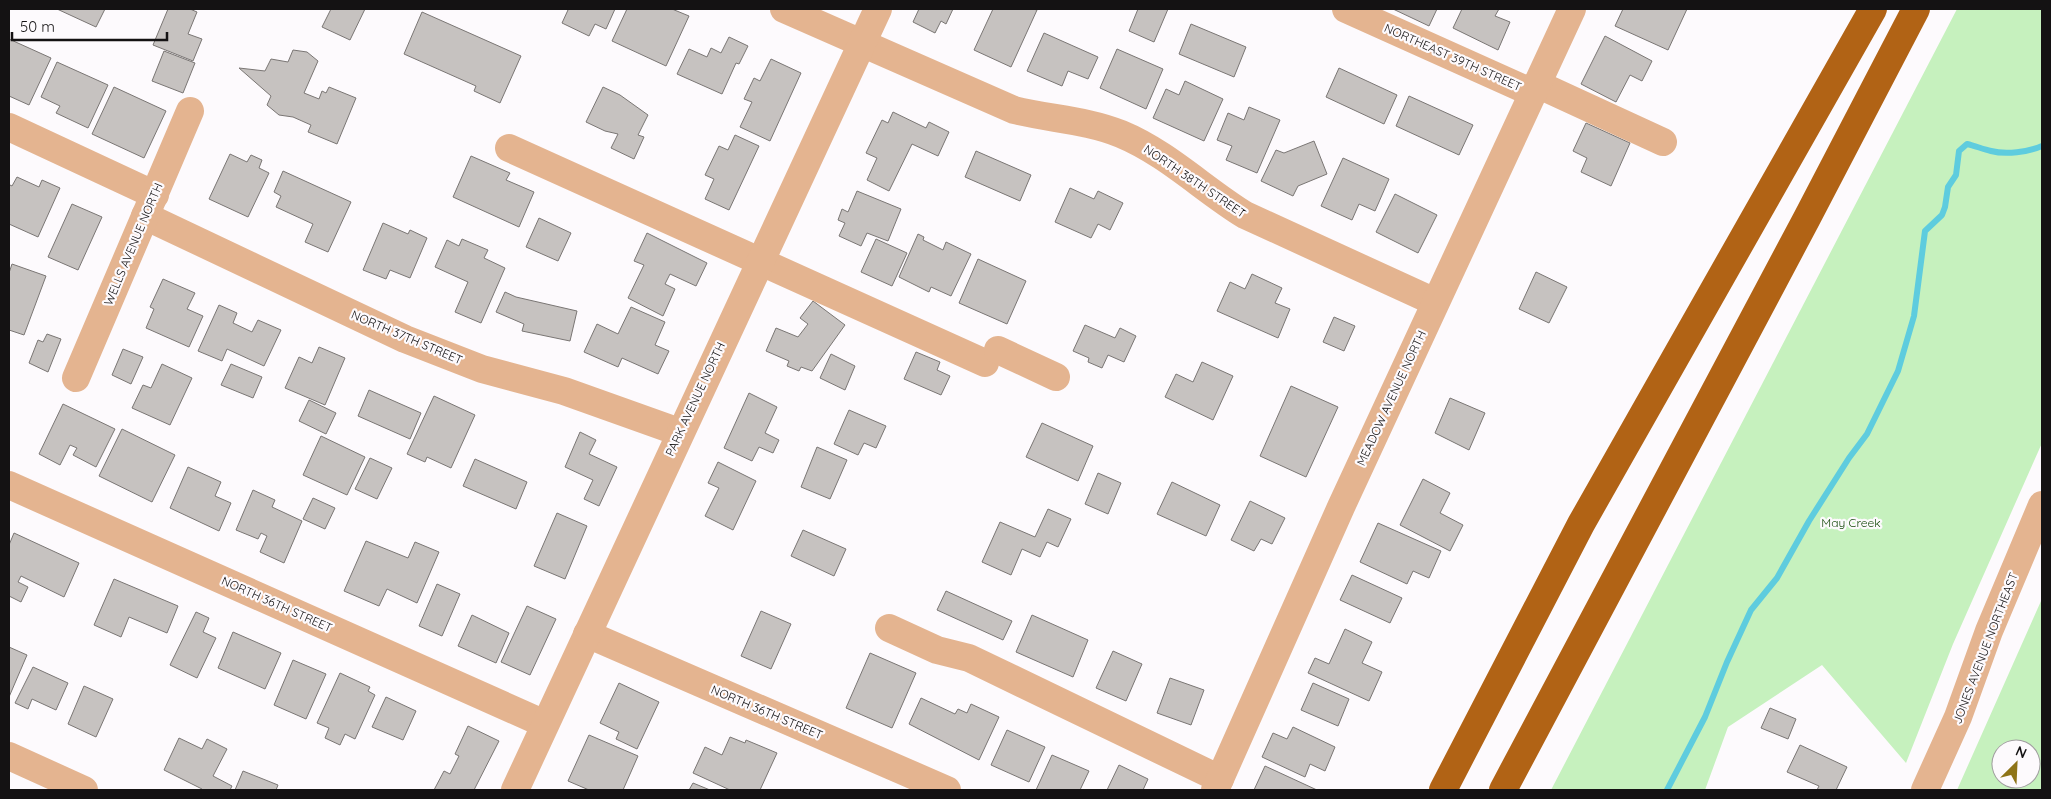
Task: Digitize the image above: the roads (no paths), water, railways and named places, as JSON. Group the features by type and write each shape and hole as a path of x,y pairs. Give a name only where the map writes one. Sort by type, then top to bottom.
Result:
{"highway":[{"path":"1790,157 1852,9"},
{"path":"1443,790 1581,524 1873,9"},
{"path":"1503,790 1916,9"}],"street":[{"name":"NORTH 38TH STREET","path":"784,9 1014,110 1092,124 1123,135 1160,155 1245,216 1435,302"},
{"name":"PARK AVENUE NORTH","path":"515,790 679,432 878,9"},
{"name":"NORTHEAST 39TH STREET","path":"1346,9 1663,142"},
{"name":"MEADOW AVENUE NORTH","path":"1218,785 1341,507 1572,9"},
{"name":"WELLS AVENUE NORTH","path":"76,378 190,111"},
{"name":"NORTH 37TH STREET","path":"9,127 150,205 405,339 482,368 564,391 679,432"},
{"path":"509,148 760,260 992,357 1056,377"},
{"name":"NORTH 36TH STREET","path":"9,485 545,724"},
{"name":"JONES AVENUE NORTHEAST","path":"1925,790 1958,717 1989,632 2042,505"},
{"path":"889,628 937,650 969,658 1218,785"},
{"name":"NORTH 36TH STREET","path":"587,634 947,790"},
{"path":"9,756 84,790"}],"waterway":[{"name":"May Creek","path":"1667,790 1705,717 1727,662 1751,610 1777,578 1809,521 1849,458 1867,434 1898,371 1914,316 1925,231 1942,215 1948,187 1956,175 1959,151 1967,144 2003,153 2024,151 2042,146"}]}
